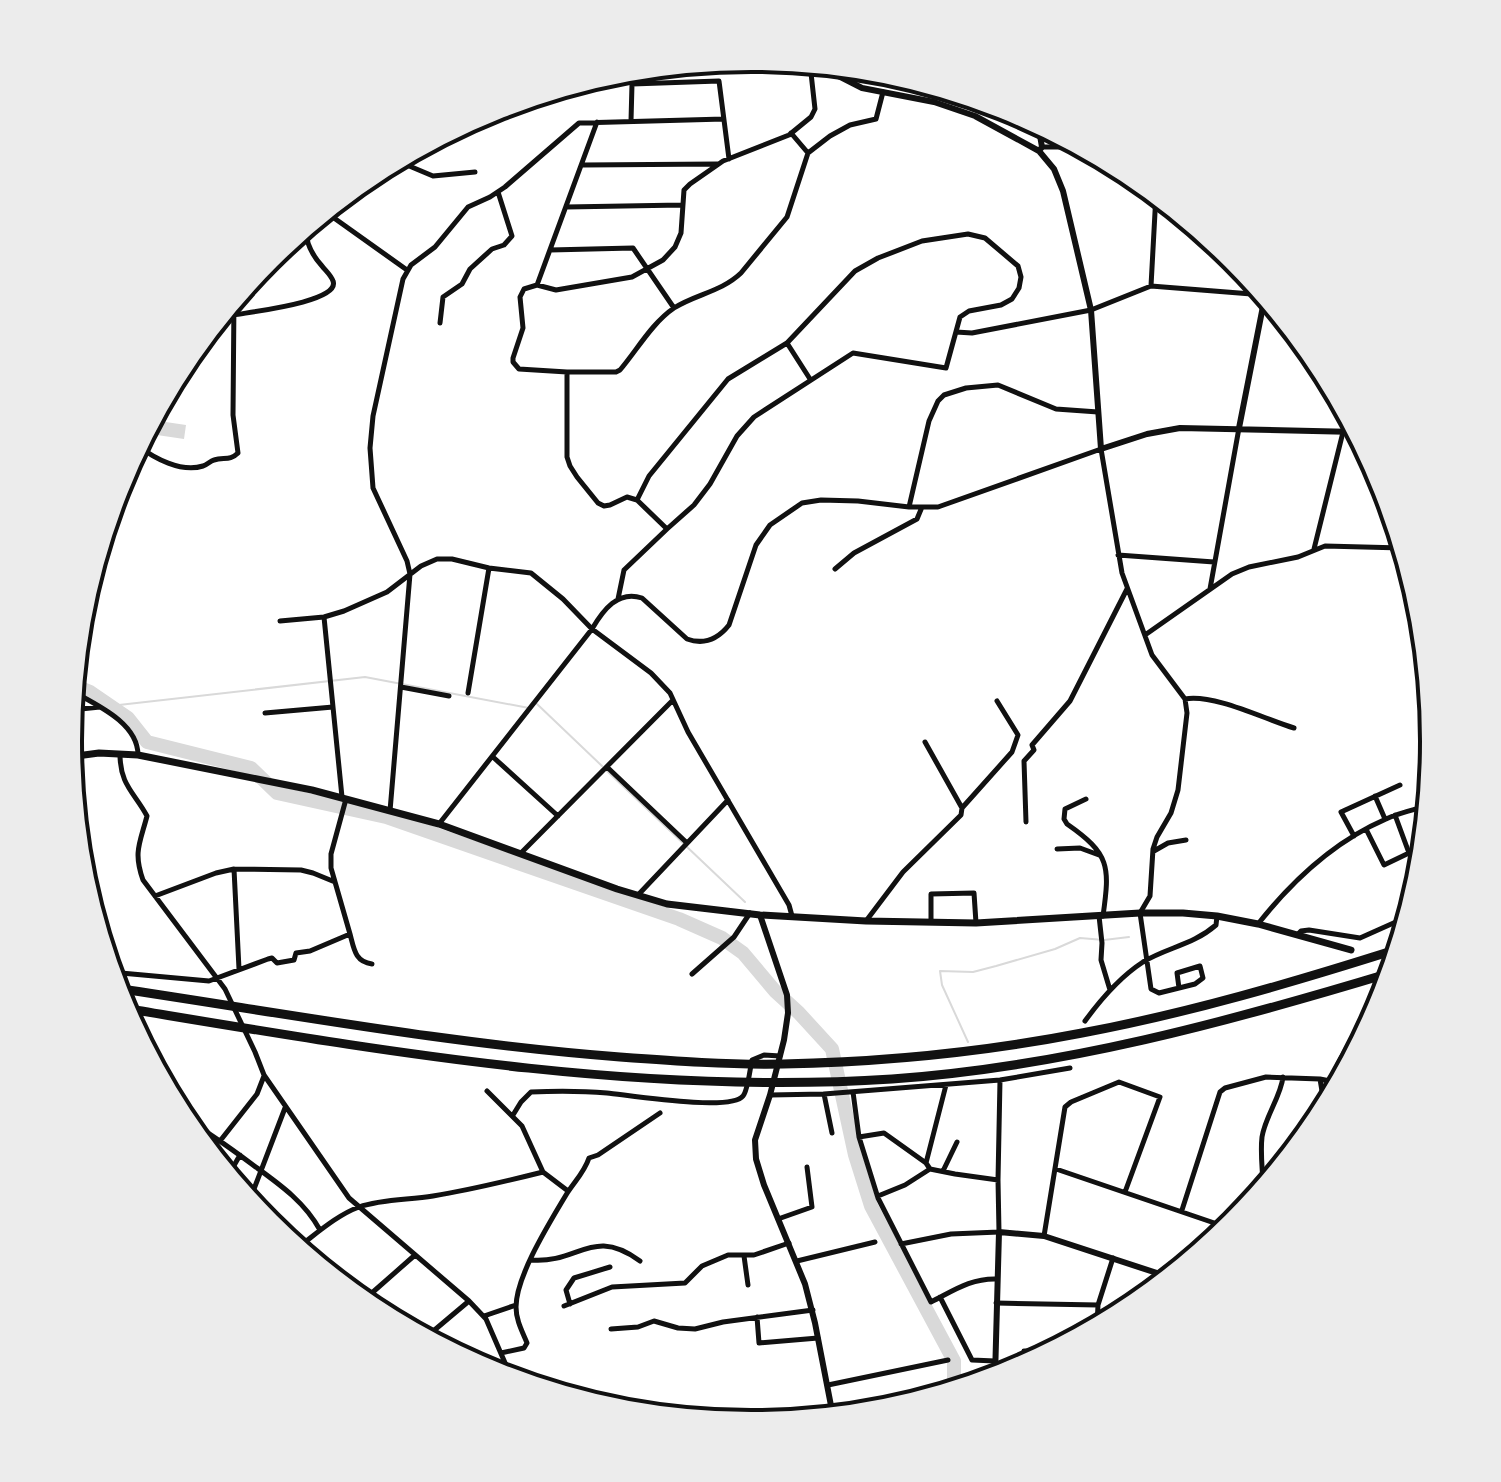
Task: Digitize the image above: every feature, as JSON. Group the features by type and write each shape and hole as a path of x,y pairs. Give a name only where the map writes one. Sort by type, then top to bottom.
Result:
{"highway":[{"path":"130,990 456,1041 567,1053 725,1064 785,1064 919,1056 1083,1033 1300,980 1385,953"},
{"path":"138,1010 454,1060 564,1073 726,1083 891,1079 1080,1054 1184,1031 1376,977"}],"main road":[{"path":"82,755 138,755 390,811 439,824 667,904 760,915 976,923 1183,913 1258,924 1351,950"}],"street":[{"path":"813,75 815,109 811,117 791,133 719,164 684,190 681,233 675,247 663,260 632,277 556,290 537,285 521,292 523,328 513,362 519,369 567,372 620,370 663,316 686,301 717,290 741,273 787,217 808,153 850,125 876,119 883,92"},
{"path":"843,79 862,88 934,102 965,112 1040,149 1059,148"},
{"path":"631,121 632,84 721,82 729,159"},
{"path":"390,811 410,574 373,488 370,448 373,416 407,270 435,247 468,207 498,192 579,123 724,119"},
{"path":"537,285 597,122"},
{"path":"791,133 808,153"},
{"path":"1039,138 1040,149 1054,169 1063,191 1091,310 1101,449 1118,555 1127,589 1152,655 1185,699 1187,713 1178,790 1171,813 1157,837 1150,896 1140,913 1151,989 1159,993 1179,988 1195,984 1203,978 1200,966 1177,973 1179,988"},
{"path":"583,165 719,164"},
{"path":"409,166 433,176 475,172"},
{"path":"440,323 443,297 462,284 470,269 492,249 504,245 512,236 498,192"},
{"path":"566,207 682,205"},
{"path":"1151,286 1155,208"},
{"path":"334,218 407,270"},
{"path":"618,599 624,570 694,505 710,484 737,436 754,417 853,353 946,368 960,317 969,311 1001,305 1012,299 1021,277 1018,266 985,238 976,235 922,241 878,258 855,271 787,343 728,379 649,476 637,500"},
{"path":"236,315 289,306 333,289 332,278 310,250 307,240"},
{"path":"550,250 633,248 674,308"},
{"path":"956,332 972,333 1091,310 1151,286 1248,295"},
{"path":"1210,590 1261,310"},
{"path":"146,453 171,465 182,466 204,466 214,460 235,457 238,453 233,415 234,317"},
{"path":"787,343 810,379"},
{"path":"567,372 567,457 577,477 598,503 610,505 627,497 637,500 667,529"},
{"path":"909,507 929,421 944,395 966,388 998,385 1056,409 1098,412"},
{"path":"439,824 602,613 618,599 642,598 687,639 708,641 729,625 756,545 770,525 802,503 858,501 938,507 1164,430 1194,427 1343,432 1313,550"},
{"path":"835,569 854,553 917,519 922,507"},
{"path":"1145,635 1232,574 1249,567 1298,557 1325,546 1391,548"},
{"path":"1118,555 1214,562"},
{"path":"280,621 324,617 344,611 387,592 421,566 437,559 531,573 563,599 592,629 651,673 670,693 688,732 789,905 792,916"},
{"path":"468,693 489,568"},
{"path":"1026,822 1024,761 1034,750 1032,745 1070,701 1127,589"},
{"path":"324,617 344,800 331,854 331,868 357,959 372,964"},
{"path":"401,687 449,696"},
{"path":"83,697 125,726 138,745 138,755"},
{"path":"1185,699 1219,701 1294,728"},
{"path":"521,854 673,700"},
{"path":"866,921 903,872 961,815 962,808 1012,752 1018,735 997,701"},
{"path":"83,709 101,707"},
{"path":"265,713 333,707"},
{"path":"925,742 962,808"},
{"path":"120,754 120,769 125,784 147,816 137,853 143,880 225,989 264,1075 349,1198 484,1316 505,1363"},
{"path":"493,757 558,816"},
{"path":"607,767 687,843"},
{"path":"1354,836 1341,812 1400,785"},
{"path":"1375,796 1385,819"},
{"path":"1086,799 1065,809 1064,819 1096,847 1106,868 1108,880 1101,916 1101,960 1110,990"},
{"path":"638,895 728,800"},
{"path":"1258,924 1278,898 1313,865 1366,829 1416,809"},
{"path":"1366,829 1384,865 1409,853 1395,815"},
{"path":"1153,852 1168,843 1186,840"},
{"path":"1057,849 1089,849 1101,856"},
{"path":"155,896 234,869 301,870 336,882"},
{"path":"234,869 239,969"},
{"path":"931,922 931,894 974,893 976,923"},
{"path":"692,974 734,937 750,913"},
{"path":"760,915 787,995 788,1013 780,1056 754,1149 759,1171 797,1261 813,1310 831,1405"},
{"path":"1085,1021 1110,990 1147,960 1203,937 1216,925 1217,916"},
{"path":"1297,935 1309,930 1360,938 1394,923"},
{"path":"123,973 209,981 272,958 277,963 294,960 296,953 310,951 350,934"},
{"path":"513,1115 531,1092 563,1090 681,1102 729,1102 744,1095 752,1060 764,1055 780,1056"},
{"path":"770,1095 946,1085 1070,1068"},
{"path":"220,1141 257,1094 264,1075"},
{"path":"1182,1210 1220,1092 1266,1077 1327,1081"},
{"path":"1263,1170 1262,1137 1283,1077"},
{"path":"1320,1079 1322,1089"},
{"path":"940,1297 972,1360 995,1361 1000,1080"},
{"path":"1044,1236 1065,1107 1119,1082 1160,1097 1125,1192"},
{"path":"878,1196 905,1185 928,1166 946,1085"},
{"path":"487,1091 522,1126 543,1172 568,1191"},
{"path":"853,1092 859,1137 878,1196 931,1302 973,1281 997,1279"},
{"path":"824,1094 832,1133"},
{"path":"254,1189 285,1108"},
{"path":"501,1353 524,1348 527,1343 519,1326 516,1305 521,1284 568,1191 580,1177 589,1158 660,1113"},
{"path":"859,1137 884,1133 928,1166 998,1180"},
{"path":"210,1135 293,1195 320,1230"},
{"path":"943,1171 957,1142"},
{"path":"234,1165 240,1155"},
{"path":"778,1219 812,1207 807,1167"},
{"path":"1056,1169 1215,1223"},
{"path":"305,1241 359,1207 435,1196 543,1172"},
{"path":"901,1244 951,1234 999,1232 1044,1236 1157,1273"},
{"path":"797,1261 875,1242"},
{"path":"610,1267 574,1278 566,1290 567,1305 612,1287 685,1283 702,1266 728,1255 754,1255 789,1243"},
{"path":"531,1260 546,1261 596,1245 606,1245 640,1261"},
{"path":"372,1292 415,1255"},
{"path":"744,1256 748,1285"},
{"path":"1098,1312 1113,1258"},
{"path":"663,1276 671,1284"},
{"path":"435,1330 469,1301"},
{"path":"996,1303 1098,1305"},
{"path":"484,1316 516,1305"},
{"path":"611,1329 638,1327 654,1321 695,1329 813,1310"},
{"path":"757,1317 759,1343 818,1338"},
{"path":"828,1385 948,1360"}],"shaded area":[{"path":"163,422 186,425 184,439 157,435"}],"waterway":[{"path":"110,706 365,677 529,708"},
{"path":"84,689 128,718 147,742 251,768 277,793 386,817 679,919 722,938 743,953 832,1049 855,1155 871,1206 954,1361 954,1378"},
{"path":"537,704 602,766"},
{"path":"607,771 745,902"},
{"path":"968,1042 942,985 940,971 973,972 1055,949 1080,938 1104,940 1129,937"}]}
